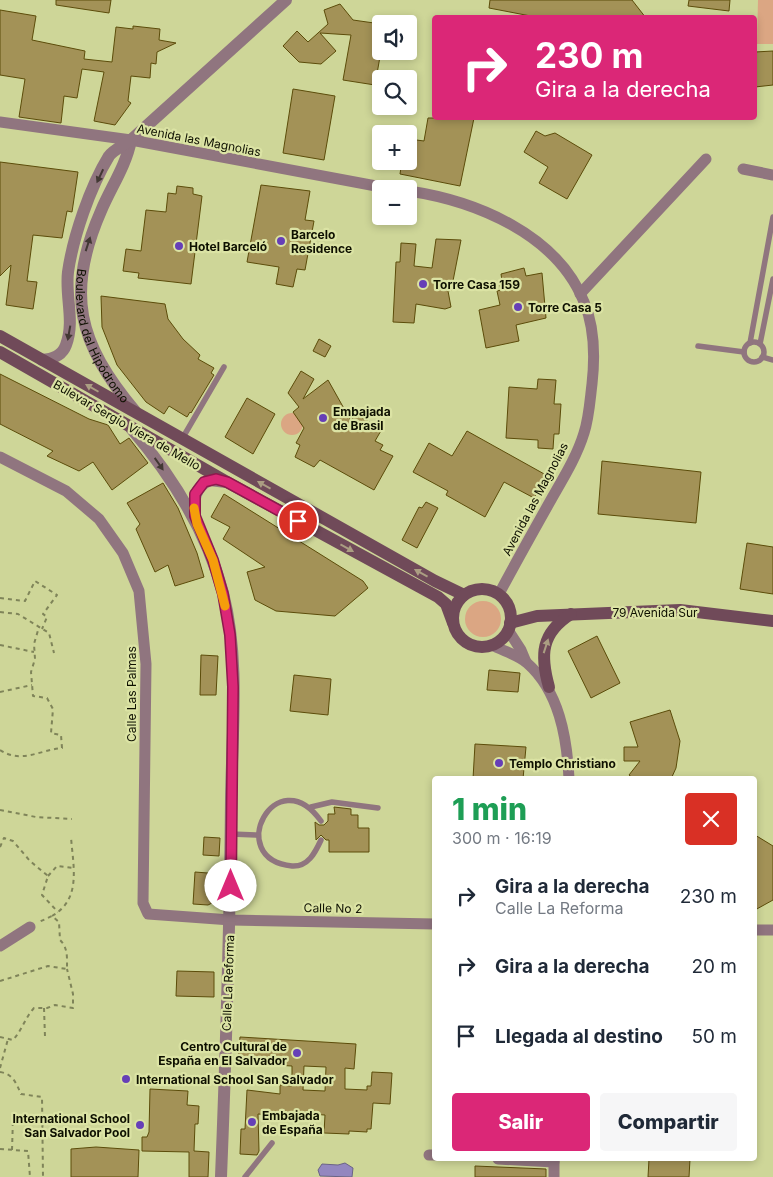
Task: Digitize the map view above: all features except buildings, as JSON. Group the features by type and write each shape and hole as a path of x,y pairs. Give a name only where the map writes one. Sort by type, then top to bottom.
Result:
{"main road":[{"name":"Bulevar Sergio Viera de Mello","path":"0,336 182,440 435,581 464,595"},
{"name":"Bulevar Sergio Viera de Mello","path":"0,352 227,482 438,597 446,604 453,623"},
{"path":"481,589 502,598 510,611 509,627 500,641 492,645 479,647 467,643 460,638 453,623 455,607 464,595 481,589"},
{"name":"79 Avenida Sur","path":"502,598 537,616"},
{"name":"79 Avenida Sur","path":"509,627 537,616 680,610 773,621"},
{"path":"549,687 542,662 546,641 554,628 571,614"}],"street":[{"path":"131,140 286,0"},
{"name":"Avenida las Magnolias","path":"0,122 131,140 372,185"},
{"name":"Boulevard del Hipódromo","path":"42,360 56,357 62,353 66,345 74,274 127,158 131,140"},
{"path":"580,294 706,159"},
{"path":"743,169 773,174"},
{"name":"Avenida las Magnolias","path":"417,192 436,195 485,212 527,234 564,266 580,294 590,320 594,360 585,432 573,460 502,598"},
{"name":"Boulevard del Hipódromo","path":"74,274 84,326 93,350 117,389 138,415"},
{"name":"Calle La Reforma","path":"130,426 161,466 197,524 215,568 223,594 230,635 233,687 231,920 221,1177"},
{"name":"Calle Las Palmas","path":"0,457 66,491 82,502 110,534 132,570 139,591 146,664 144,909 148,914 155,916 231,920"},
{"name":"Calle La Reforma","path":"197,524 194,502 198,488 210,480 227,482"},
{"path":"509,627 526,662 549,687 563,728 569,776"},
{"path":"492,645 526,662"},
{"name":"Calle No 2","path":"231,920 432,924"},
{"path":"0,946 30,926"},
{"path":"757,930 773,930"},
{"path":"554,1161 554,1177"}],"lane":[{"path":"744,352 750,343 773,218"},
{"path":"762,357 763,350 760,344 773,279"},
{"path":"750,343 760,344"},
{"path":"698,346 744,352 751,361 762,357 773,360"},
{"path":"182,440 224,368"},
{"path":"321,821 311,807 294,800 276,804 262,816 257,835 264,853 278,864 297,866 313,858 321,840"},
{"path":"311,807 332,802 378,808"},
{"path":"231,834 257,835"},
{"path":"245,1177 272,1143"}],"path":[{"path":"0,598 25,601 35,581 57,595 43,614 47,617 40,628 34,644 35,652 31,672 33,696 47,698 53,708 51,733 61,736 62,748 19,757 8,756 0,750"},
{"path":"0,612 18,614 49,633 54,653"},
{"path":"0,645 35,652"},
{"path":"0,692 32,685"},
{"path":"0,810 36,817 72,819"},
{"path":"30,926 58,912 67,904 73,891 71,836"},
{"path":"0,847 4,838 13,841 48,876"},
{"path":"58,912 42,895 48,876 57,866 73,868"},
{"path":"0,1037 13,1040 19,1032 24,1019 34,1008 55,1005 73,1008 67,952 65,945 60,940 59,922 52,916"},
{"path":"0,981 48,966 68,969"},
{"path":"44,1008 45,1037"},
{"path":"0,1068 8,1039"},
{"path":"0,1072 8,1073 21,1094 42,1097 43,1177"},
{"path":"12,1150 13,1118"},
{"path":"0,1149 28,1151 30,1177"}],"shaded area":[{"path":"758,0 773,0 773,44 757,44"},
{"path":"292,413 302,420 303,424 296,434 292,435 282,428 281,424 288,414"},
{"path":"483,601 490,602 496,606 500,612 500,626 496,632 490,636 483,637 476,636 470,632 466,626 465,619 466,612 470,606 476,602"},
{"path":"345,1163 353,1168 352,1177 320,1176 318,1170 322,1164 338,1165"}],"slow traffic":[{"path":"194,508 197,524 213,560 225,606"}],"place":[{"name":"Barcelo Residence","path":"281,241"},
{"name":"Hotel Barceló","path":"179,246"},
{"name":"Torre Casa 159","path":"423,284"},
{"name":"Torre Casa 5","path":"518,307"},
{"name":"Embajada de Brasil","path":"323,418"},
{"name":"Templo Christiano","path":"499,763"},
{"name":"Centro Cultural de España en El Salvador","path":"297,1053"},
{"name":"International School San Salvador","path":"126,1079"},
{"name":"Embajada de España","path":"252,1122"},
{"name":"International School San Salvador Pool","path":"140,1125"}],"route":[{"path":"231,886 233,687 230,635 223,594 213,560 197,524 194,508 195,494 204,482 216,479 227,482 298,521"}]}
